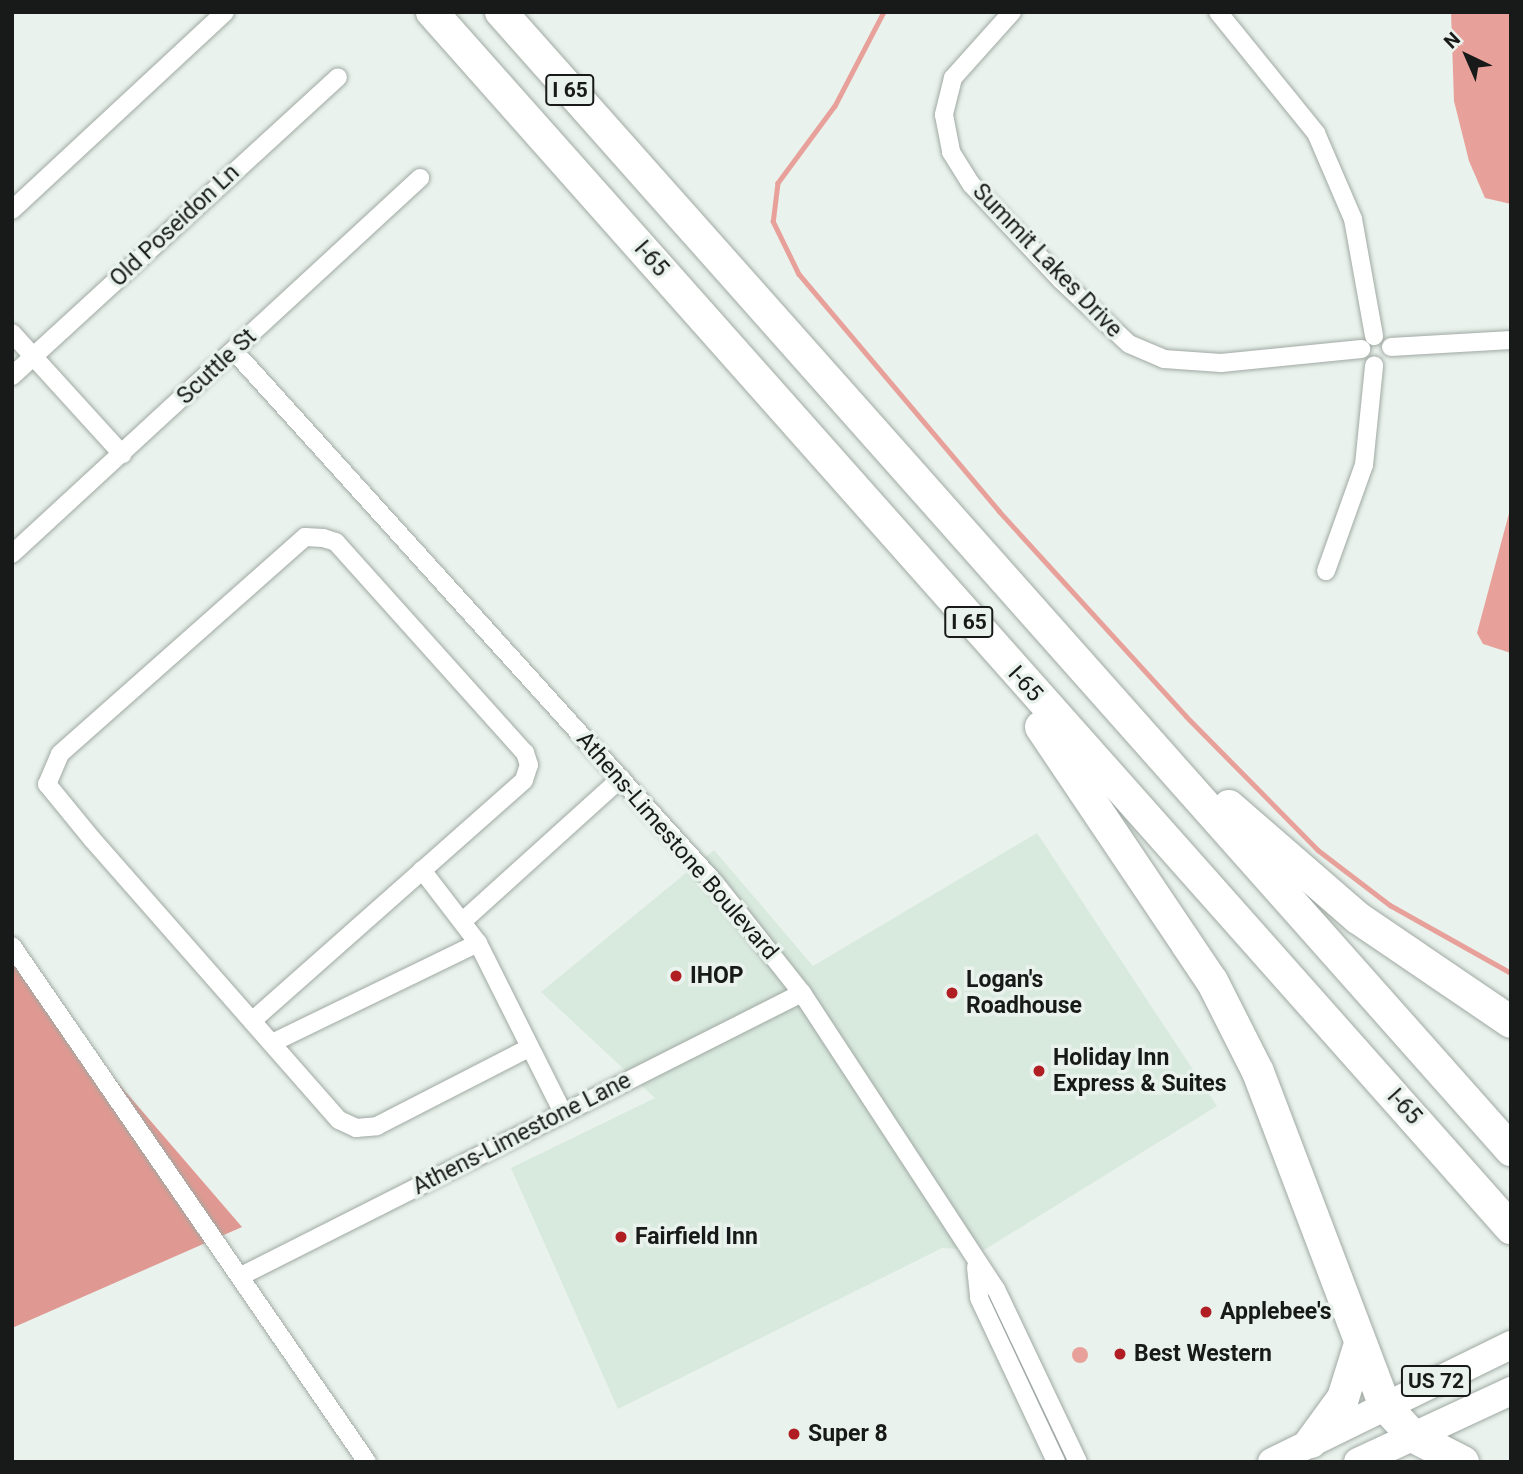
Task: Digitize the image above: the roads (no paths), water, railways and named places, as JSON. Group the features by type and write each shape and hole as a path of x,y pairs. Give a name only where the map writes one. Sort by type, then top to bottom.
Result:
{"highway":[{"name":"I-65","path":"432,12 964,616 1511,1228"},
{"name":"I 65","path":"500,12 1143,731 1511,1150"},
{"path":"964,616 1212,981 1297,1164 1360,1344 1385,1406 1414,1437 1463,1462"},
{"path":"1143,731 1358,918 1511,1022"},
{"path":"1311,1442 1343,1398 1360,1344"},
{"name":"US 72","path":"1272,1462 1499,1350"},
{"name":"US 72","path":"1358,1462 1511,1391"}],"street":[{"path":"12,210 225,12"},
{"name":"Summit Lakes Drive","path":"1012,12 953,78 944,115 949,140 971,184 1061,280 1129,344 1164,359 1221,363 1368,342"},
{"path":"1219,12 1316,132 1353,219 1368,342 1374,366 1364,465 1326,571"},
{"name":"Old Poseidon Ln","path":"12,376 338,77"},
{"name":"Scuttle St","path":"12,554 420,178"},
{"path":"12,333 122,454"},
{"path":"1368,342 1391,347 1511,340"},
{"path":"1374,366 1388,361 1391,347"},
{"name":"Athens-Limestone Boulevard","path":"234,351 334,458 621,778 802,993 976,1267 996,1289 1078,1462"},
{"path":"253,1021 524,780 525,753 336,542 305,537 60,754 47,784 272,1043 340,1120 356,1128 377,1126 529,1048"},
{"path":"463,921 621,778"},
{"path":"422,870 478,943 563,1114"},
{"path":"272,1043 478,943"},
{"path":"12,946 243,1275 367,1462"},
{"name":"Athens-Limestone Lane","path":"243,1275 802,993"},
{"name":"Athens-Limestone Boulevard","path":"976,1267 979,1298 1056,1462"}],"waterway":[{"path":"884,12 835,106 778,183 773,221 799,274 999,511 1186,716 1318,850 1390,905 1511,973"}],"place":[{"name":"IHOP","path":"676,976"},
{"name":"Logan's Roadhouse","path":"952,993"},
{"name":"Holiday Inn Express & Suites","path":"1039,1071"},
{"name":"Fairfield Inn","path":"621,1237"},
{"name":"Applebee's","path":"1206,1312"},
{"name":"Best Western","path":"1120,1354"},
{"name":"Super 8","path":"794,1434"}]}
